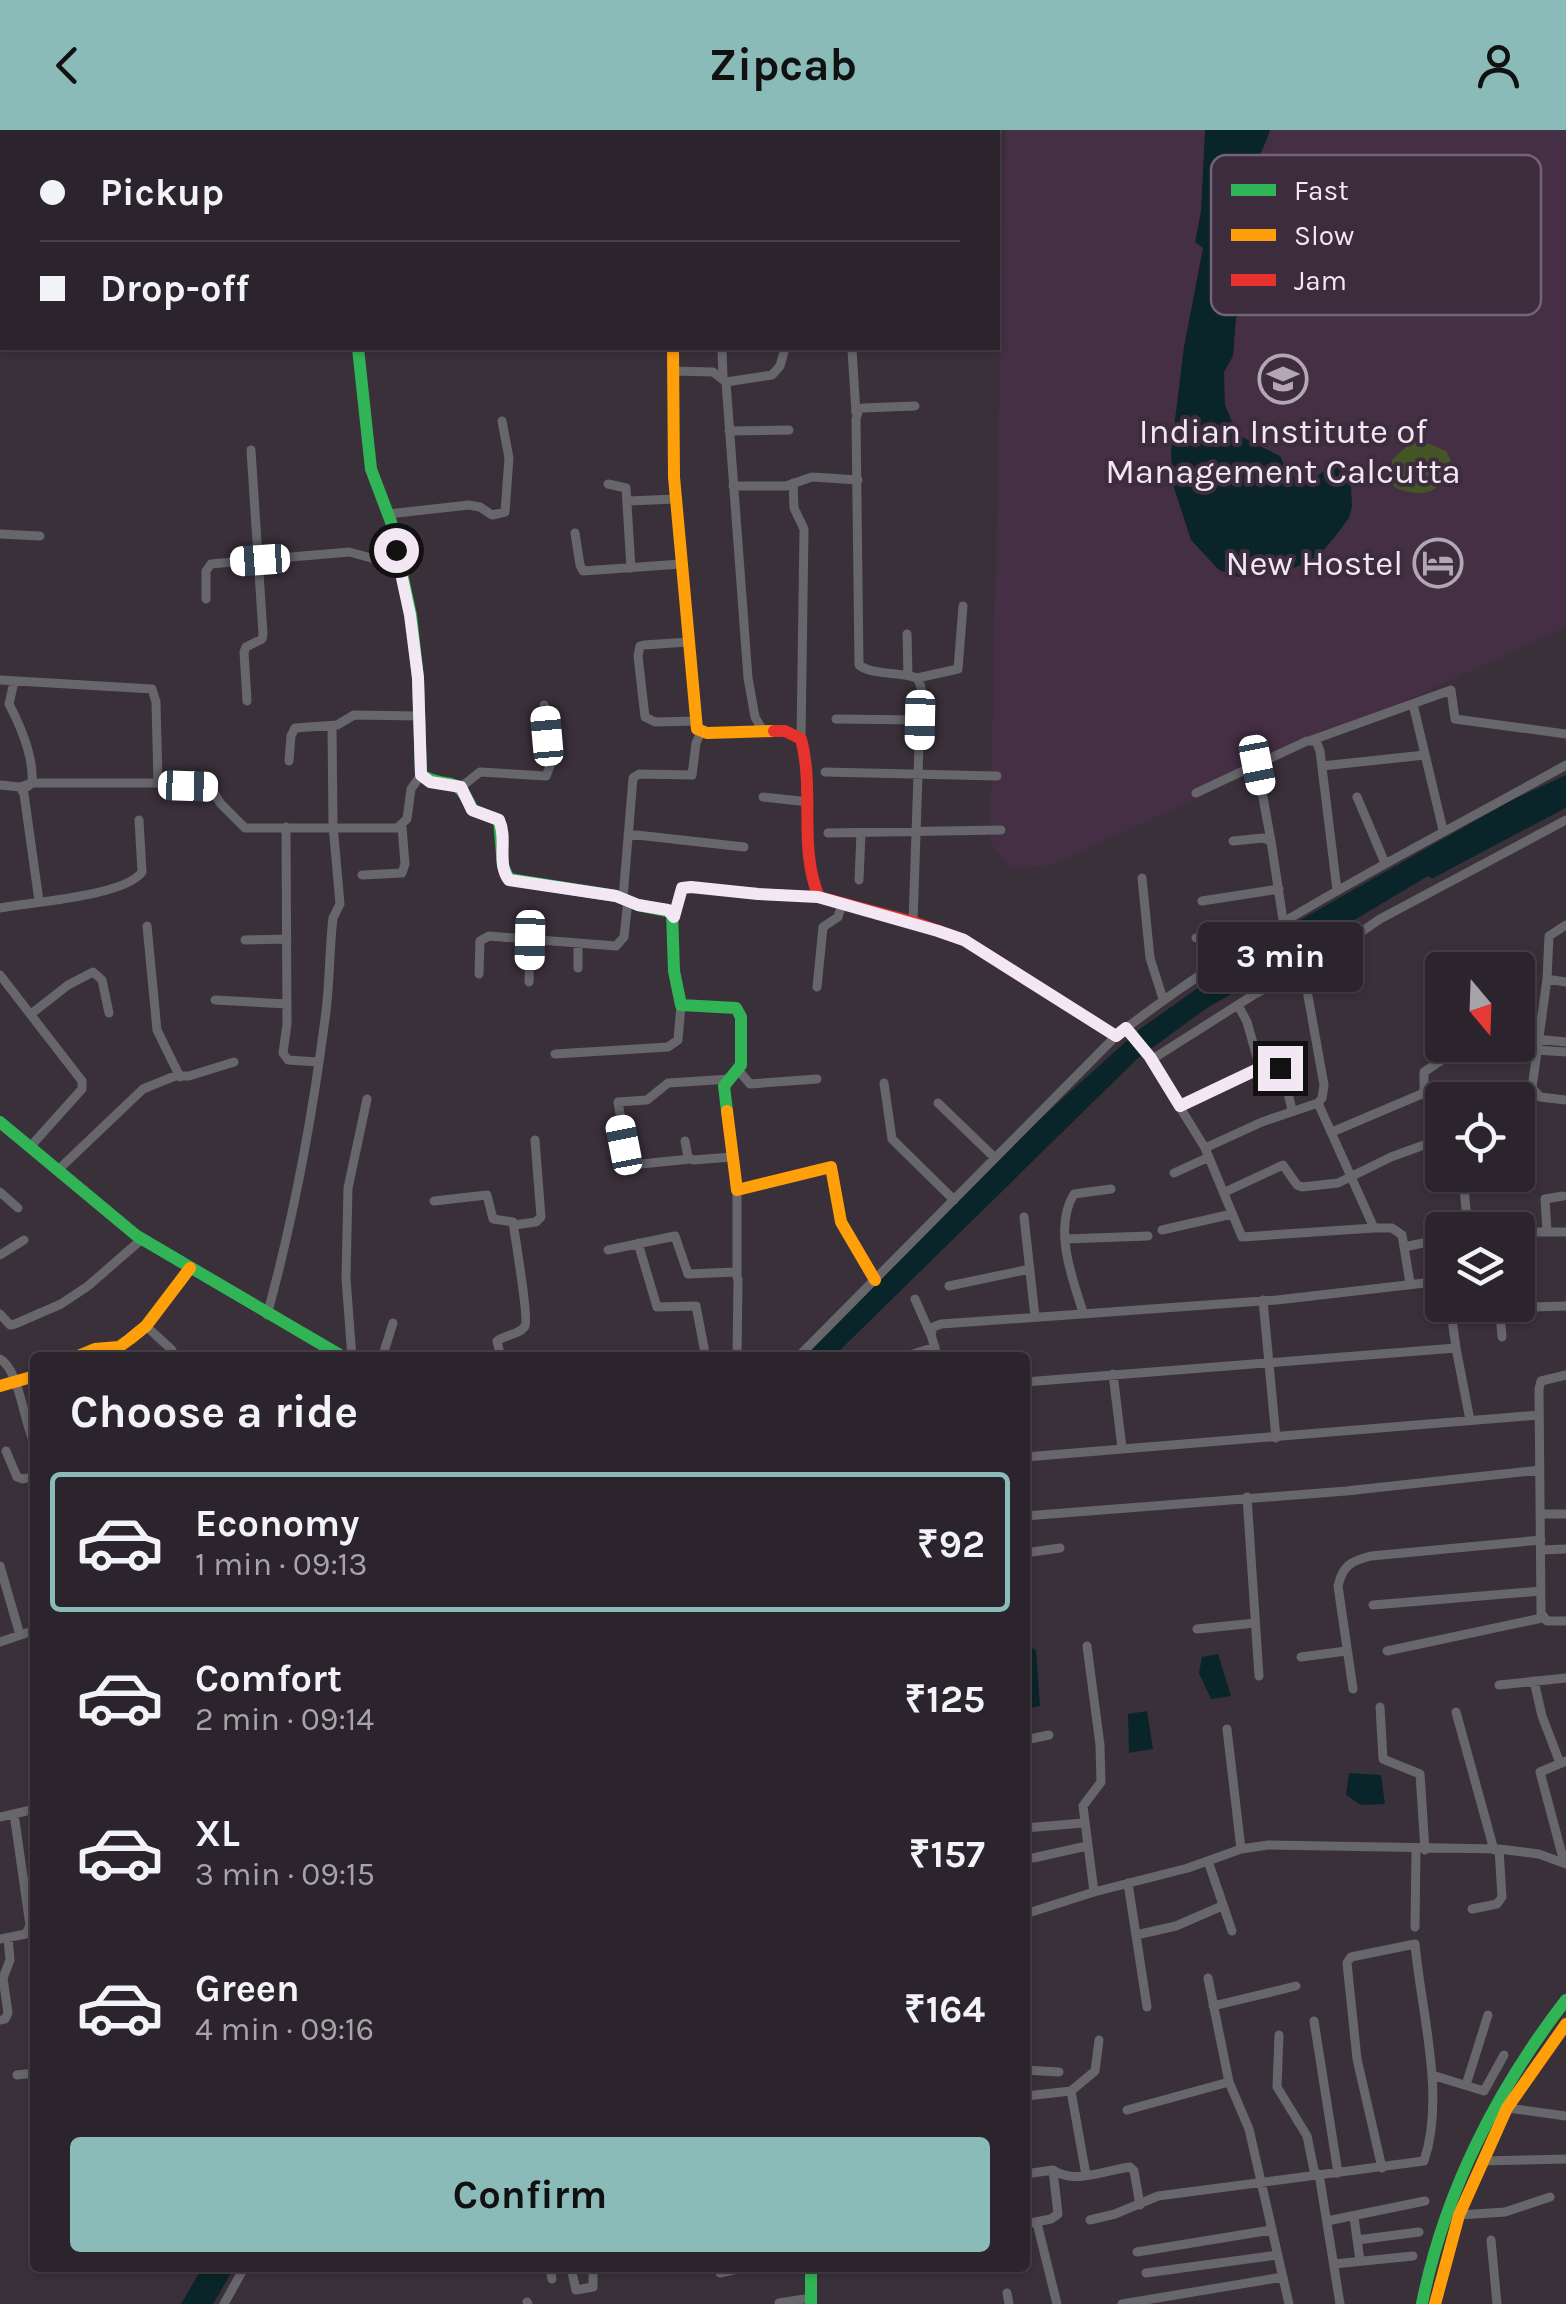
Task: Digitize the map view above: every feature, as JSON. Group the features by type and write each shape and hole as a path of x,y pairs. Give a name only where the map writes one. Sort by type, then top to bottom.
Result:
{"street":[{"path":"358,350 370,469 388,514 410,615 421,775 410,789 407,819 402,827 402,873 362,875"},
{"path":"479,974 483,937 610,947 621,942 632,778 644,774 692,775 698,726 676,500 673,350"},
{"path":"722,350 748,678 762,730"},
{"path":"673,371 713,372 724,380 772,375 780,366 784,350"},
{"path":"852,350 858,480 859,665 866,670 912,677 958,670 963,606"},
{"path":"856,413 863,408 915,406"},
{"path":"388,514 474,505 492,515 504,512 509,458 502,421"},
{"path":"729,431 789,430"},
{"path":"247,701 244,652 263,634 251,450"},
{"path":"733,486 793,484 812,477 858,480"},
{"path":"608,484 626,488 632,568"},
{"path":"793,484 794,508 804,529 800,739 808,768 811,878 818,897"},
{"path":"628,501 676,500"},
{"path":"574,532 584,571 681,564"},
{"path":"0,534 40,536"},
{"path":"206,599 207,567 221,562 356,552 374,559 398,560"},
{"path":"907,634 912,677 921,688 913,922"},
{"path":"688,642 640,646 645,717 655,722 794,733 800,739"},
{"path":"0,680 152,688 156,702 158,783"},
{"path":"14,682 9,704 19,722 32,767 25,787 39,901"},
{"path":"1196,794 1312,740 1451,690 1455,720 1566,734"},
{"path":"1413,704 1443,830"},
{"path":"421,775 430,782 461,787 480,772 546,776 550,766 544,705"},
{"path":"290,761 295,728 332,726 354,715 419,716"},
{"path":"836,719 920,720"},
{"path":"267,1315 292,1220 326,1015 332,918 340,904 333,826 332,726"},
{"path":"1312,740 1318,745 1322,766 1337,890"},
{"path":"1322,766 1425,754"},
{"path":"1257,765 1283,920"},
{"path":"804,1352 995,1158 1163,998 1267,929 1566,765"},
{"path":"826,772 998,776"},
{"path":"0,786 158,783 210,787 240,826 402,827"},
{"path":"461,787 472,810 502,824 502,868 509,880 626,899 668,910 674,917"},
{"path":"764,796 809,802"},
{"path":"1357,798 1385,863"},
{"path":"0,908 108,890 139,878 139,820"},
{"path":"1150,1059 1403,906 1566,820"},
{"path":"286,827 284,1057 318,1062"},
{"path":"828,833 1001,830"},
{"path":"628,834 744,847"},
{"path":"859,880 861,834"},
{"path":"1233,841 1271,841"},
{"path":"1142,878 1150,958 1163,998"},
{"path":"555,1054 668,1047 678,1040 680,1006 674,971 674,917 680,892 686,887 818,897 913,922 964,940 1124,1032 1150,1059 1180,1106 1207,1153 1239,1233 1247,1239 1392,1228 1402,1234 1410,1283"},
{"path":"1202,901 1278,890"},
{"path":"817,987 821,933 838,917 842,904"},
{"path":"1566,925 1549,936 1546,943 1546,979 1532,1088 1540,1097 1566,1100"},
{"path":"147,926 157,1030 180,1076"},
{"path":"1196,938 1254,926 1267,929"},
{"path":"245,940 287,939"},
{"path":"529,982 530,940"},
{"path":"578,944 578,968"},
{"path":"1174,1173 1322,1098 1324,1084 1303,968"},
{"path":"32,1014 68,985 93,972 102,980 109,1013"},
{"path":"1,979 83,1084 30,1147"},
{"path":"1546,979 1566,982"},
{"path":"215,1000 287,1004"},
{"path":"1238,1004 1248,1022 1260,1068"},
{"path":"680,1006 731,1007 740,1012 742,1044 734,1075 724,1086 738,1190 738,1352"},
{"path":"1536,1044 1566,1042"},
{"path":"1536,1044 1566,1052"},
{"path":"57,1171 139,1092 234,1062"},
{"path":"1332,1132 1424,1093 1424,1072 1439,1062"},
{"path":"1180,1106 1260,1068 1281,1069 1292,1110"},
{"path":"732,1158 628,1162 618,1102 647,1100 668,1083 734,1075 750,1084 817,1079"},
{"path":"884,1083 892,1139 954,1200"},
{"path":"348,1352 348,1188 367,1099"},
{"path":"938,1103 995,1158"},
{"path":"1318,1103 1374,1228"},
{"path":"0,1122 142,1239 337,1352"},
{"path":"514,1225 536,1222 541,1216 535,1140"},
{"path":"685,1141 690,1159"},
{"path":"1225,1192 1283,1165 1302,1187 1338,1183 1425,1145"},
{"path":"738,1190 746,1192 788,1174 831,1167 841,1222 875,1280"},
{"path":"1083,1312 1070,1271 1066,1239 1071,1198 1082,1191 1111,1188"},
{"path":"0,1192 18,1208"},
{"path":"434,1201 487,1194 493,1218 511,1219 514,1225 518,1271 527,1302 526,1324 521,1331 497,1341 500,1352"},
{"path":"1547,1232 1545,1199 1563,1196"},
{"path":"1162,1230 1232,1214"},
{"path":"1024,1217 1035,1317"},
{"path":"1535,1232 1566,1232"},
{"path":"608,1250 675,1236 688,1274 732,1270 737,1276"},
{"path":"1066,1239 1148,1236"},
{"path":"0,1314 10,1325 61,1304 142,1239"},
{"path":"0,1255 24,1240"},
{"path":"1404,1246 1425,1242"},
{"path":"638,1243 658,1307 692,1305 698,1309 705,1352"},
{"path":"88,1352 119,1347 146,1326 190,1268"},
{"path":"949,1286 1030,1268"},
{"path":"931,1335 940,1324 1263,1300 1425,1282"},
{"path":"916,1299 936,1352"},
{"path":"1263,1300 1276,1438"},
{"path":"1502,1337 1500,1313 1504,1308 1566,1306"},
{"path":"1452,1322 1470,1420"},
{"path":"384,1352 393,1323"},
{"path":"146,1326 172,1352"},
{"path":"1030,1382 1456,1348"},
{"path":"0,1359 8,1364 30,1427"},
{"path":"1113,1374 1122,1448"},
{"path":"1542,1618 1542,1381 1566,1375"},
{"path":"0,1386 30,1378"},
{"path":"1030,1457 1539,1415"},
{"path":"6,1451 17,1477 30,1478"},
{"path":"1030,1516 1346,1491 1540,1470"},
{"path":"1247,1497 1259,1676"},
{"path":"1540,1514 1566,1514"},
{"path":"1352,1689 1338,1586 1341,1572 1350,1561 1371,1556 1541,1545 1566,1549"},
{"path":"1030,1552 1060,1548"},
{"path":"0,1566 20,1636"},
{"path":"1373,1605 1541,1591"},
{"path":"1386,1650 1542,1618 1566,1621"},
{"path":"1198,1629 1255,1623"},
{"path":"0,1642 30,1632"},
{"path":"1087,1646 1100,1746 1101,1782 1084,1802 1083,1822 1094,1892"},
{"path":"1301,1657 1346,1650"},
{"path":"1500,1685 1566,1678"},
{"path":"1534,1681 1542,1716 1563,1762 1542,1769 1540,1774 1565,1863"},
{"path":"1380,1708 1383,1760 1420,1774 1421,1850 1415,1926"},
{"path":"1456,1712 1496,1849 1502,1897 1497,1904 1472,1909"},
{"path":"1227,1729 1241,1849"},
{"path":"1030,1739 1048,1735"},
{"path":"0,1817 30,1810"},
{"path":"14,1814 30,1917"},
{"path":"1030,1827 1083,1822"},
{"path":"1030,1912 1241,1849 1268,1845 1496,1849 1539,1854 1565,1863"},
{"path":"1033,1858 1086,1846"},
{"path":"1208,1861 1232,1932"},
{"path":"1128,1883 1147,2007"},
{"path":"1136,1934 1176,1926 1222,1906"},
{"path":"0,2020 8,2013 3,1978 10,1960 4,1939 30,1931"},
{"path":"1090,2220 1158,2196 1382,2168 1424,2161 1431,2121 1432,2075 1415,1944 1351,1957 1348,1962 1357,2059 1382,2168"},
{"path":"1208,1978 1229,2082 1247,2122 1289,2304"},
{"path":"1214,2006 1296,1986"},
{"path":"1422,2304 1434,2254 1463,2171 1566,2000"},
{"path":"1466,2085 1488,2016"},
{"path":"1314,2021 1338,2172"},
{"path":"1435,2304 1459,2215 1503,2102 1566,2024"},
{"path":"1280,2036 1276,2049 1277,2087 1307,2136 1327,2222 1340,2304"},
{"path":"1030,2096 1071,2091 1095,2071 1099,2040"},
{"path":"1484,2091 1504,2055"},
{"path":"1030,2070 1059,2072"},
{"path":"18,2074 30,2073"},
{"path":"1432,2075 1484,2091 1503,2102 1566,2116"},
{"path":"1128,2110 1229,2082"},
{"path":"1071,2091 1086,2176"},
{"path":"1482,2162 1566,2159"},
{"path":"1030,2173 1053,2170 1066,2177 1086,2176 1132,2168 1140,2205"},
{"path":"1030,2223 1058,2214 1053,2170"},
{"path":"1459,2215 1505,2212 1550,2198"},
{"path":"1327,2222 1424,2202"},
{"path":"1354,2218 1360,2261"},
{"path":"1037,2222 1057,2304"},
{"path":"1137,2252 1271,2230"},
{"path":"1357,2240 1418,2232"},
{"path":"1492,2240 1498,2304"},
{"path":"1146,2274 1278,2256"},
{"path":"1334,2264 1414,2256"},
{"path":"224,2304 242,2272"},
{"path":"551,2272 552,2279"},
{"path":"571,2272 576,2290 593,2287 593,2272"},
{"path":"720,2273 724,2272"},
{"path":"779,2303 811,2301 810,2272"},
{"path":"1122,2304 1283,2278"}],"shaded area":[{"name":"Indian Institute of Management Calcutta","path":"1005,130 1566,130 1566,627 1054,864 1011,869 990,842"},
{"path":"1205,130 1270,130 1260,155 1211,155 1211,315 1240,315 1233,356 1224,372 1225,405 1240,436 1280,456 1287,471 1296,478 1310,481 1324,471 1331,459 1344,461 1350,468 1352,506 1349,518 1318,556 1281,573 1238,577 1219,570 1191,540 1173,485 1171,452 1184,347 1203,248 1195,242 1201,211"},
{"path":"1566,775 1566,798 1510,827 1204,1010 1137,1059 838,1352 809,1352 1010,1146 1140,1029 1267,939 1510,801"},
{"path":"1030,1647 1036,1650 1040,1706 1030,1708"},
{"path":"1218,1654 1231,1696 1211,1699 1199,1673 1202,1657"},
{"path":"1147,1711 1153,1749 1129,1753 1128,1714"},
{"path":"1349,1773 1381,1775 1385,1804 1361,1805 1346,1795"},
{"path":"200,2272 232,2272 213,2304 181,2304"}],"green space":[{"path":"1425,442 1446,451 1451,461 1443,480 1423,493 1394,487 1392,460 1409,444"}],"waterway":[{"path":"1432,873 1566,802"}],"traffic: fast":[{"path":"358,350 371,469 391,522 411,615 418,678 421,775 456,786 473,810 499,820 503,866 509,879 616,896 672,912 674,971 681,1005 736,1008 741,1017 741,1065 724,1086 727,1111"},
{"path":"0,1122 137,1236 335,1352"},
{"path":"1422,2304 1444,2222 1476,2144 1517,2069 1566,2000"},
{"path":"811,2272 811,2304"}],"traffic: slow":[{"path":"673,350 674,477 697,729 707,733 774,731"},
{"path":"727,1111 737,1190 831,1167 841,1222 875,1280"},
{"path":"88,1352 119,1347 146,1326 190,1268"},
{"path":"0,1386 30,1377"},
{"path":"1435,2304 1459,2215 1507,2108 1566,2024"}],"traffic: jam":[{"path":"774,731 785,731 801,739 807,779 809,859 819,897 964,940 1116,1036"}],"place":[{"name":"Indian Institute of Management Calcutta","path":"1283,379"},
{"name":"New Hostel","path":"1438,563"}],"route":[{"path":"396,550 405,582 418,678 421,775 430,782 458,785 472,810 499,820 503,829 502,868 509,880 616,896 668,910 674,917 682,888 691,887 818,897 913,922 964,940 1116,1036 1126,1028 1150,1057 1180,1106 1260,1068 1280,1068"}]}
